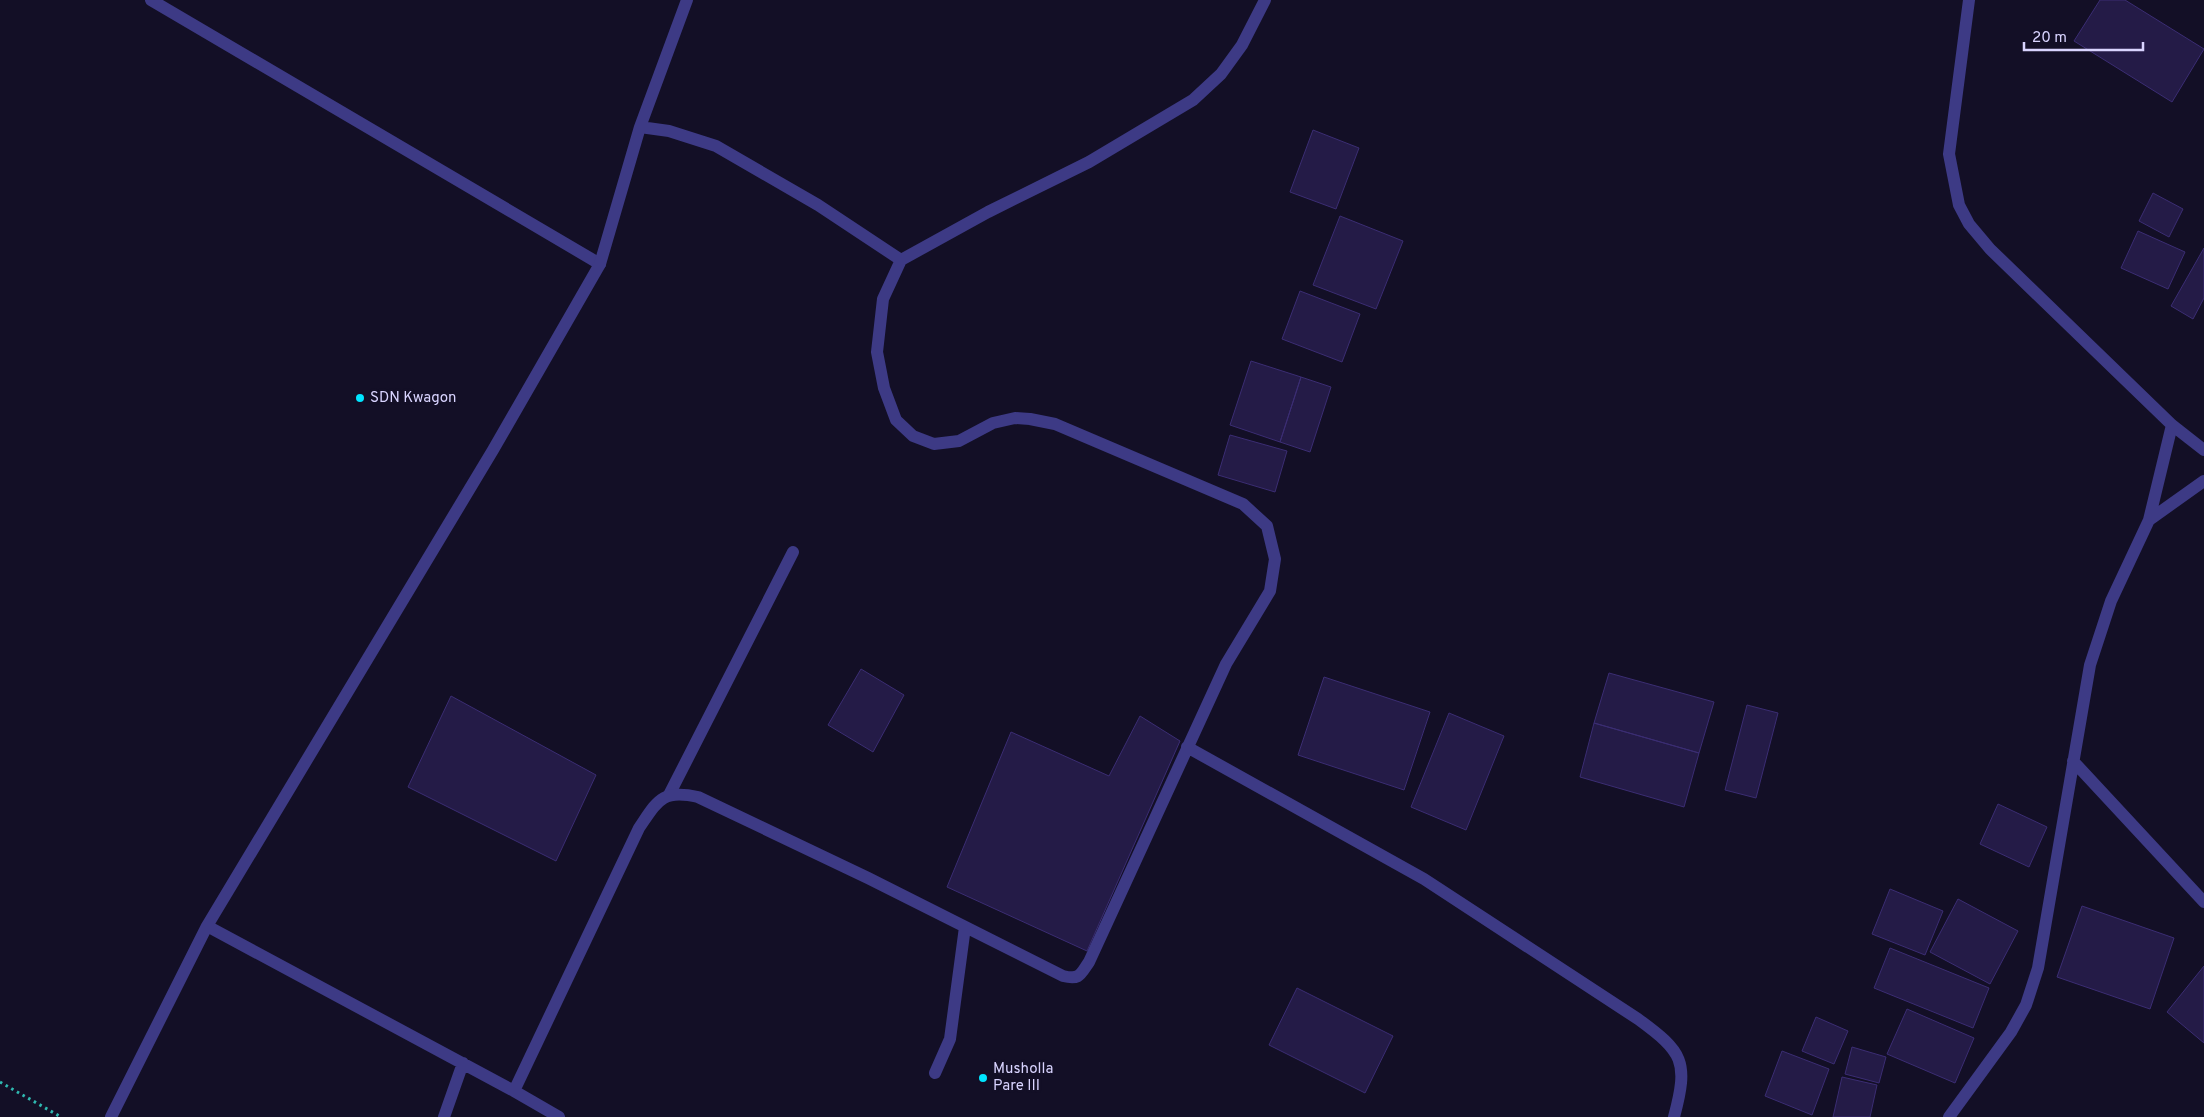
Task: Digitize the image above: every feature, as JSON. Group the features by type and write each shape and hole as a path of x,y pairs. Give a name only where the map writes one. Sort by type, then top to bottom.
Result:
{"street":[{"path":"151,0 600,264"},
{"path":"111,1117 207,926 493,450 600,264 640,127 687,0"},
{"path":"514,1091 639,828 657,801 669,795 685,794 698,797 868,878 1063,976 1074,979 1080,976 1089,962 1226,664 1270,591 1274,560 1267,526 1243,504 1055,424 1014,418 993,424 959,441 934,444 913,436 896,420 884,388 877,352 883,299 901,260 988,212 1089,162 1193,100 1220,74 1242,45 1265,0"},
{"path":"1969,0 1949,154 1959,205 1969,224 1990,249 2172,425 2204,450"},
{"path":"640,127 669,131 716,146 818,205 901,260"},
{"path":"1949,1117 2011,1032 2026,1004 2038,968 2090,665 2111,601 2149,520 2172,425"},
{"path":"2149,520 2204,481"},
{"path":"669,795 793,552"},
{"path":"1187,747 1424,879 1638,1019 1665,1039 1677,1053 1681,1071 1680,1094 1674,1117"},
{"path":"2073,761 2204,902"},
{"path":"207,926 560,1117"},
{"path":"935,1073 950,1039 965,927"},
{"path":"444,1117 463,1064"}],"path":[{"path":"0,1082 61,1117"}],"building":[{"path":"2100,0 2125,0 2204,49 2172,102 2074,41"},
{"path":"1313,130 1359,148 1336,209 1290,192"},
{"path":"2153,193 2183,209 2169,237 2139,221"},
{"path":"1340,216 1403,241 1376,309 1313,285"},
{"path":"2138,231 2185,252 2168,289 2121,268"},
{"path":"2204,248 2204,298 2193,319 2171,306"},
{"path":"1300,291 1360,314 1342,362 1282,339"},
{"path":"1251,361 1301,377 1280,442 1230,425"},
{"path":"1301,377 1331,387 1310,452 1280,442"},
{"path":"1230,435 1287,451 1275,492 1218,475"},
{"path":"861,669 904,695 873,752 828,725"},
{"path":"1609,673 1714,702 1699,753 1594,723"},
{"path":"1324,677 1430,712 1404,790 1298,755"},
{"path":"451,696 596,775 556,861 408,787"},
{"path":"1747,705 1778,713 1756,798 1725,790"},
{"path":"1449,713 1504,736 1466,830 1411,807"},
{"path":"1140,716 1180,741 1087,951 947,887 1011,732 1109,776"},
{"path":"1594,723 1699,753 1684,807 1580,777"},
{"path":"1998,804 2047,827 2029,867 1980,844"},
{"path":"1890,889 1943,911 1925,955 1872,934"},
{"path":"1958,899 2018,931 1990,984 1930,952"},
{"path":"2082,906 2174,938 2150,1009 2057,977"},
{"path":"1890,948 1989,988 1973,1028 1874,988"},
{"path":"2204,966 2204,1043 2167,1012"},
{"path":"1297,988 1393,1036 1365,1093 1269,1045"},
{"path":"1907,1009 1974,1038 1955,1083 1887,1054"},
{"path":"1816,1017 1848,1031 1834,1064 1802,1051"},
{"path":"1852,1047 1886,1057 1879,1083 1845,1074"},
{"path":"1782,1051 1829,1069 1812,1115 1765,1096"},
{"path":"1842,1077 1877,1085 1870,1117 1833,1117"}],"place":[{"name":"SDN Kwagon","path":"360,398"},
{"name":"Musholla Pare III","path":"983,1078"}]}
